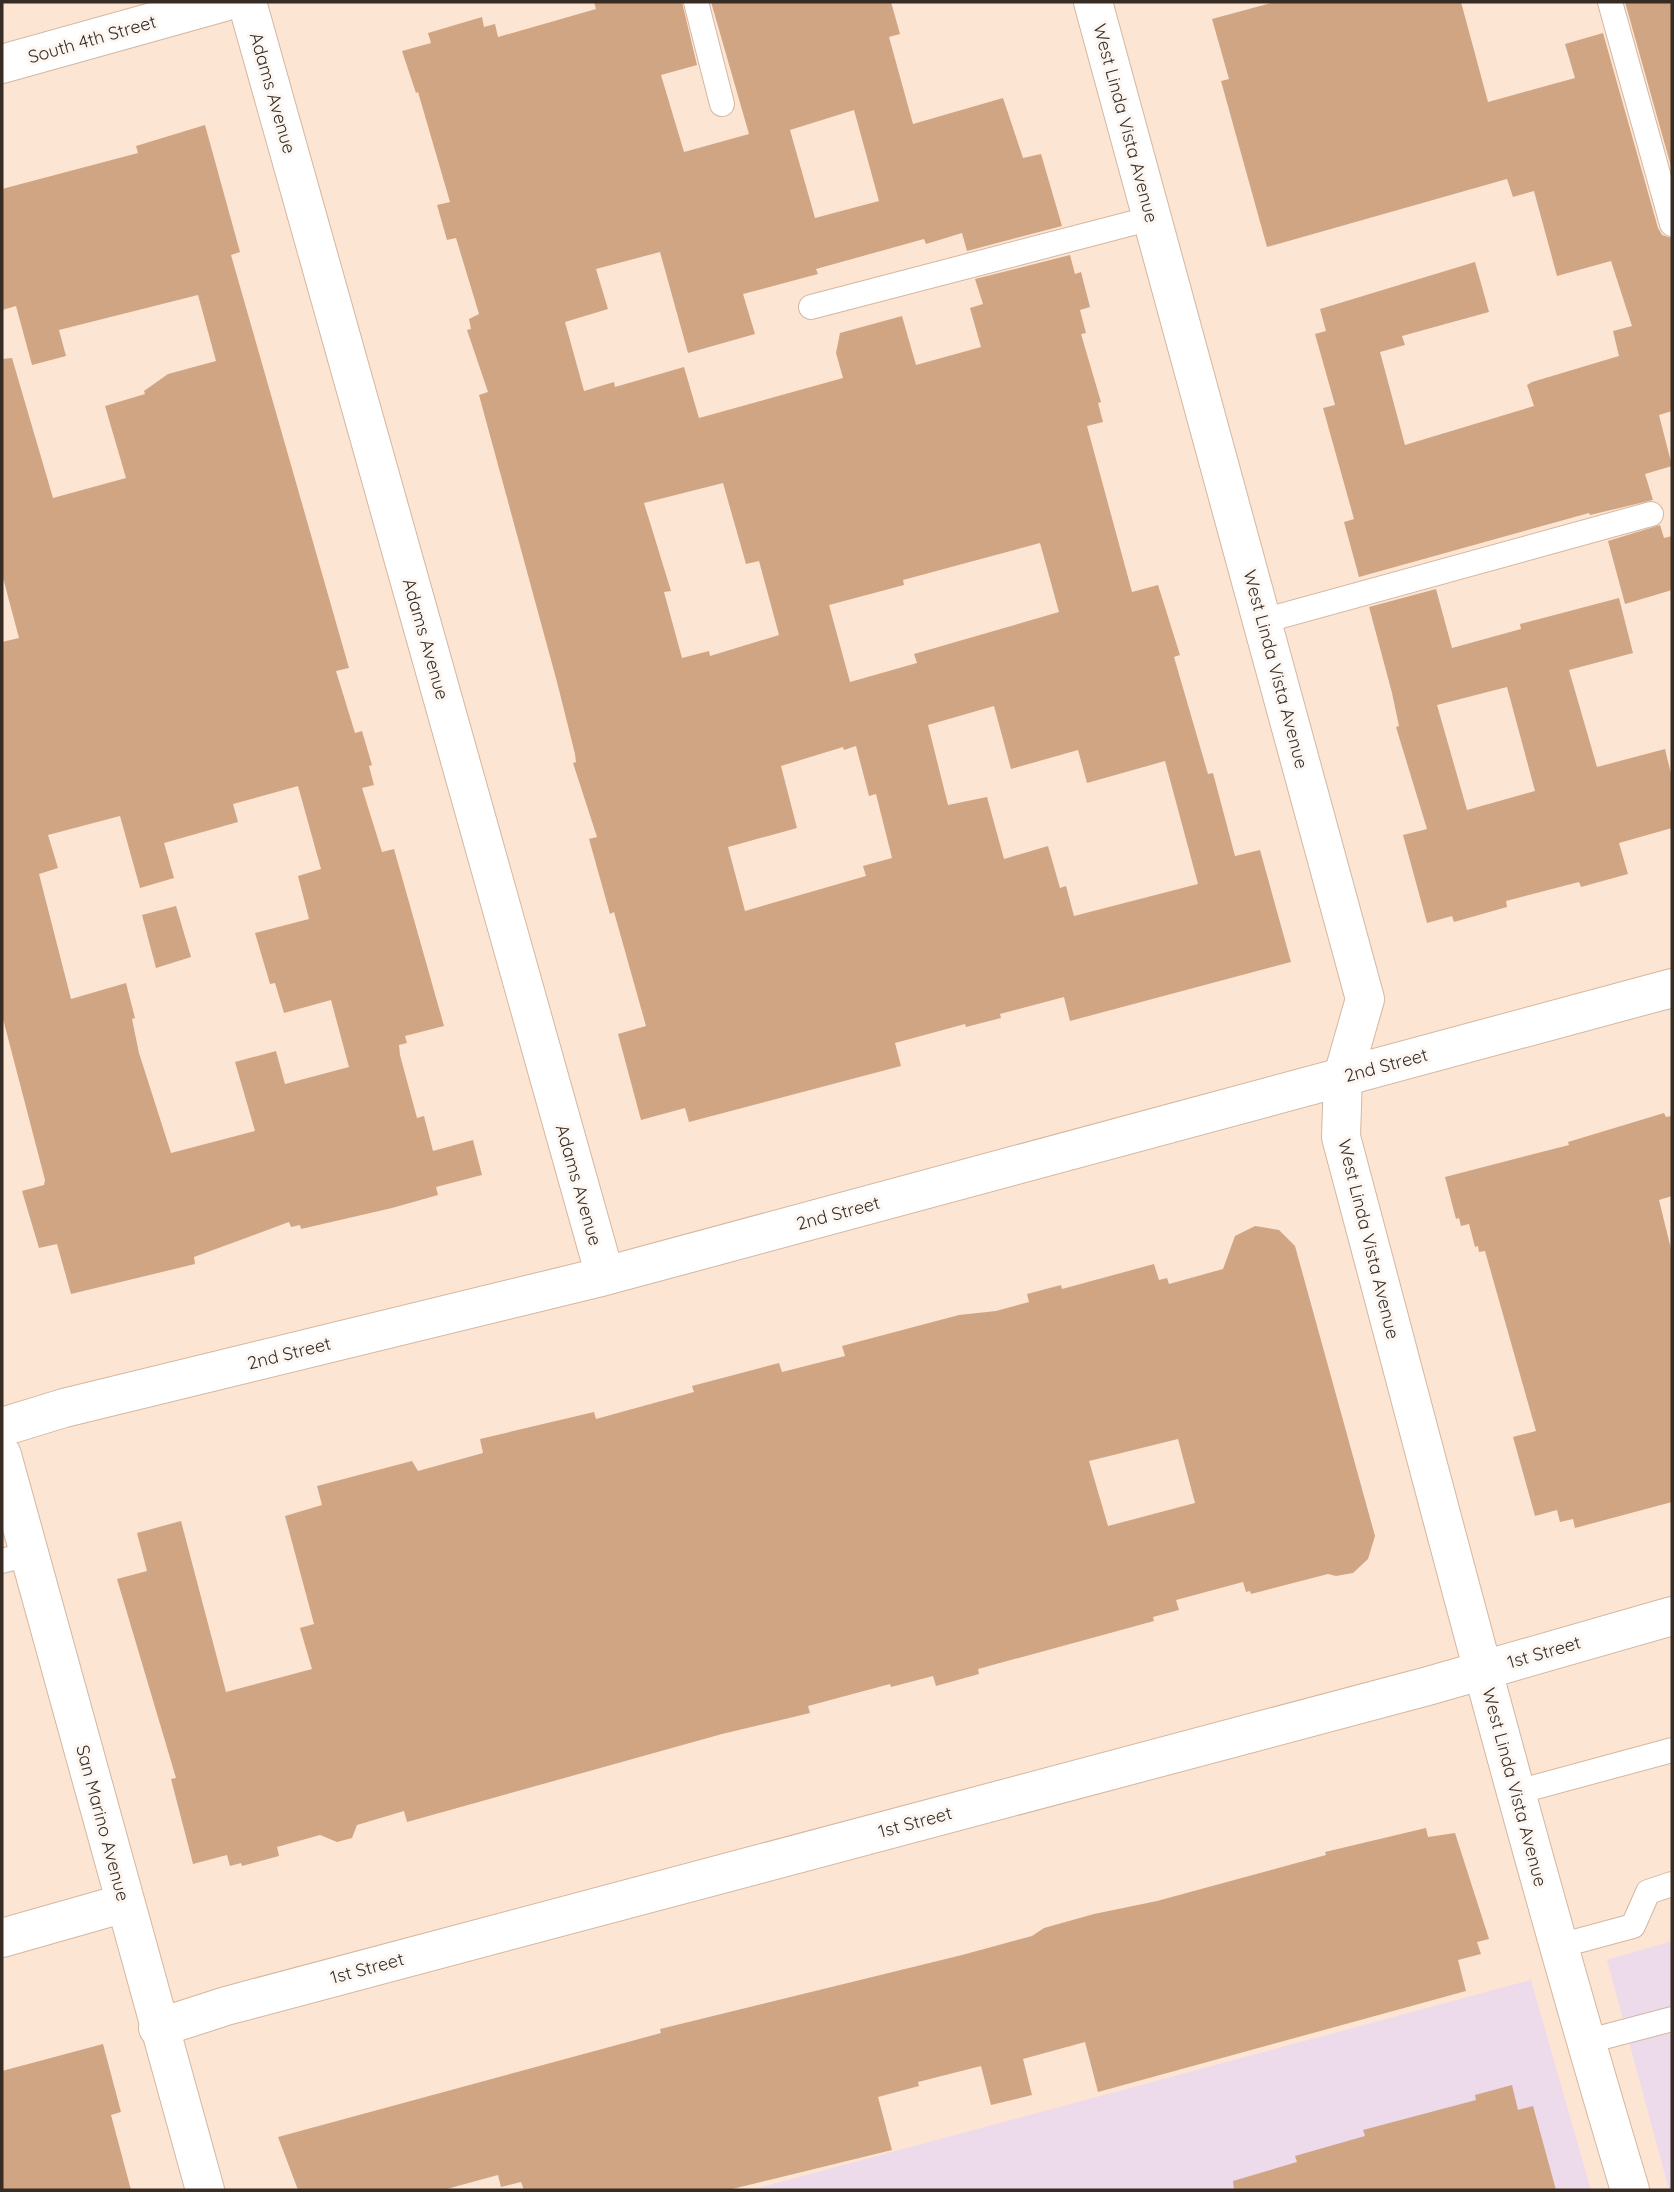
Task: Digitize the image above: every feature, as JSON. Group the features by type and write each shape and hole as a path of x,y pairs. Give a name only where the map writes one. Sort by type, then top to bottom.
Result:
{"street":[{"name":"South 4th Street","path":"2,64 224,2"},
{"name":"Adams Avenue","path":"247,2 605,1276"},
{"name":"West Linda Vista Avenue","path":"1093,2 1365,999 1343,1076 1341,1137 1585,2042 1630,2190"},
{"name":"2nd Street","path":"2,1427 64,1408 605,1276 1672,988"},
{"name":"San Marino Avenue","path":"2,1455 15,1558 125,1903 205,2190"},
{"name":"1st Street","path":"158,2028 226,2006 1483,1670 1672,1616"},
{"path":"2,1938 125,1903"}],"lane":[{"path":"696,2 722,104"},
{"path":"1610,2 1672,224"},
{"path":"811,307 1152,218"},
{"path":"1263,621 1651,514"},
{"path":"1517,1792 1672,1749"},
{"path":"1559,1946 1633,1926 1648,1892 1672,1884"},
{"path":"1585,2042 1672,2020"}],"shaded area":[{"path":"1672,1941 1672,2190 1669,2190 1607,1960"},
{"path":"1531,1980 1591,2190 751,2190"}],"building":[{"path":"594,2 682,2 697,65 661,75 684,152 749,134 711,2 891,2 900,34 889,37 913,124 1003,98 1023,158 1041,154 1062,226 967,251 962,233 926,244 924,239 816,269 818,274 743,294 755,334 688,353 660,252 596,269 608,309 565,322 584,391 614,382 615,387 684,367 699,418 843,378 836,353 840,333 902,316 916,365 981,347 970,308 983,304 975,279 1070,255 1075,274 1081,272 1090,307 1080,310 1086,333 1081,334 1101,402 1098,403 1103,422 1087,426 1132,592 1158,585 1180,655 1174,657 1208,774 1213,773 1235,856 1260,850 1291,962 1070,1021 1064,997 1000,1014 1001,1018 966,1027 965,1024 895,1043 901,1066 689,1122 685,1108 641,1120 618,1034 646,1026 614,912 610,914 589,839 597,837 573,763 576,762 575,754 557,682 479,395 488,392 467,330 471,329 469,319 479,314 456,238 447,240 437,205 450,202 418,92 416,93 402,51 431,43 428,33 482,17 484,27 495,24 498,37 596,9","holes":["854,110 879,201 815,218 790,130","723,483 746,564 759,561 779,635 710,656 709,651 682,658 664,592 671,591 644,503","1040,543 1059,612 914,654 917,663 850,682 829,605 904,585 903,580","994,706 1011,769 1078,750 1087,783 1165,761 1198,884 1074,916 1066,886 1060,888 1048,846 1004,859 987,797 948,805 928,725","856,746 869,796 876,794 892,858 863,866 866,876 745,911 728,847 797,828 781,766 843,747 844,750"]},
{"path":"1275,2 1461,2 1488,102 1575,78 1565,44 1603,33 1658,228 1662,235 1672,238 1672,411 1659,415 1672,466 1645,474 1653,500 1590,515 1589,513 1359,577 1344,522 1354,519 1323,408 1335,405 1315,334 1326,331 1320,309 1475,262 1489,312 1402,336 1405,345 1380,352 1405,445 1534,406 1527,385 1619,356 1613,331 1632,326 1611,261 1557,276 1534,191 1513,197 1507,179 1267,247 1221,81 1229,79 1212,19"},
{"path":"1625,2 1672,2 1672,170"},
{"path":"205,125 240,252 231,255 349,668 336,671 355,733 362,731 372,765 369,766 374,785 362,788 382,852 394,849 444,1026 405,1036 407,1043 399,1045 400,1055 417,1118 424,1116 433,1151 473,1140 482,1175 436,1187 438,1195 392,1208 301,1229 300,1225 291,1227 289,1222 194,1257 195,1264 71,1294 57,1244 39,1248 22,1191 44,1185 45,1180 2,1015 2,642 19,638 2,574 2,359 12,358 53,498 126,478 105,406 145,394 144,391 168,374 216,361 198,295 59,330 66,356 32,365 16,306 2,310 2,189 138,153 136,146","holes":["298,786 321,869 298,876 309,919 255,933 270,984 275,983 284,1013 331,1000 349,1067 285,1084 276,1051 235,1062 255,1131 171,1153 139,1053 132,1019 135,1018 126,983 71,999 39,874 58,868 48,835 120,816 140,888 174,878 164,843 238,822 233,804"]},
{"path":"1660,525 1664,538 1672,536 1672,590 1625,604 1608,541"},
{"path":"1436,589 1452,648 1521,629 1520,624 1619,598 1633,653 1569,670 1597,767 1665,749 1672,778 1672,828 1619,843 1628,874 1581,887 1579,882 1506,901 1507,907 1454,922 1452,916 1427,923 1403,835 1427,829 1396,727 1399,726 1392,693 1369,607","holes":["1507,687 1535,791 1467,810 1437,705"]},
{"path":"176,906 191,957 156,968 142,915"},
{"path":"1664,1113 1666,1117 1672,1116 1672,1196 1659,1200 1672,1253 1672,1502 1575,1528 1573,1519 1560,1522 1557,1510 1535,1516 1513,1437 1536,1431 1485,1251 1479,1252 1478,1246 1475,1247 1469,1224 1461,1226 1459,1218 1456,1219 1445,1177 1569,1145 1568,1142"},
{"path":"1255,1226 1279,1230 1295,1246 1375,1536 1368,1559 1353,1573 1336,1576 1328,1574 1251,1594 1250,1591 1246,1592 1243,1582 1176,1600 1179,1610 1153,1617 1154,1621 978,1669 979,1674 936,1686 933,1676 891,1687 890,1684 808,1706 810,1713 722,1734 407,1822 404,1811 357,1825 352,1838 337,1842 320,1835 277,1847 279,1856 242,1866 241,1863 230,1866 227,1855 193,1864 171,1779 176,1778 117,1579 147,1571 137,1533 181,1521 226,1692 312,1669 300,1628 314,1624 285,1516 322,1505 317,1486 412,1461 418,1471 483,1453 480,1439 594,1412 596,1419 694,1392 692,1386 779,1363 782,1372 845,1356 842,1346 959,1315 996,1311 1029,1302 1027,1294 1061,1285 1062,1289 1154,1264 1159,1280 1167,1278 1169,1284 1223,1269 1235,1236","holes":["1178,1439 1195,1503 1108,1526 1089,1461"]},
{"path":"1426,1828 1428,1837 1455,1833 1489,1939 1477,1942 1481,1954 1458,1960 1466,1991 1098,2092 1085,2042 1023,2059 1032,2095 991,2105 981,2066 918,2082 919,2086 878,2097 892,2150 728,2190 524,2190 521,2182 501,2187 498,2175 443,2190 298,2190 278,2137 661,2033 660,2029 962,1955 1032,1936 1044,1928 1094,1914 1157,1901 1326,1855 1325,1852"},
{"path":"103,2044 121,2112 111,2115 131,2190 2,2190 2,2071"},
{"path":"1512,2085 1518,2110 1533,2106 1556,2190 1234,2190 1233,2181 1297,2162 1295,2156 1365,2136 1363,2130 1476,2100 1475,2095"}]}
